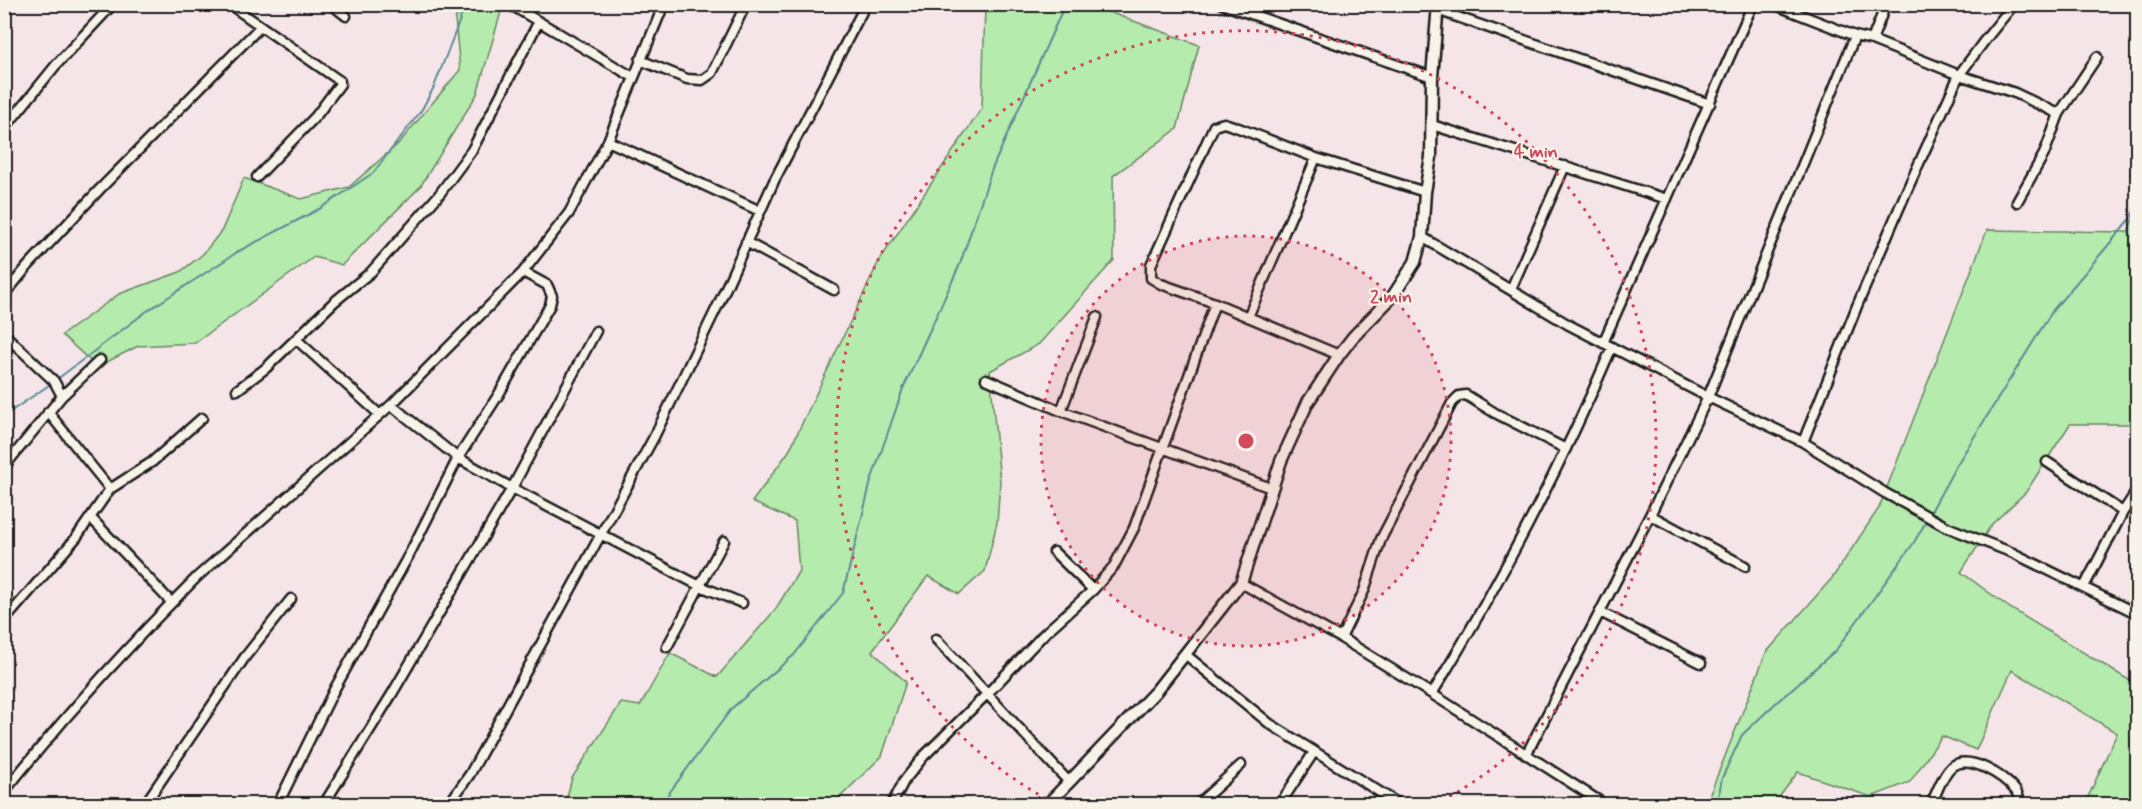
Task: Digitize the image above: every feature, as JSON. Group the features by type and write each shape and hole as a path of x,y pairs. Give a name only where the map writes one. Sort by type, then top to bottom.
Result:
{"street":[{"path":"4,129 56,65 113,4"},
{"path":"228,4 340,81 316,116 257,177"},
{"path":"331,4 346,16"},
{"path":"509,4 520,7 538,23 633,77"},
{"path":"4,792 41,746 171,602 196,577 391,405 523,272 569,213 608,141 664,4"},
{"path":"640,60 687,79 702,80 712,73 746,4"},
{"path":"449,804 470,774 666,414 760,211 866,4"},
{"path":"1222,4 1432,77"},
{"path":"1603,343 1753,4"},
{"path":"1773,4 1959,75 2014,93 2059,114"},
{"path":"1872,40 1886,4"},
{"path":"1803,442 1906,190 1959,75 2014,4"},
{"path":"1047,804 1156,691 1241,583 1271,488 1308,402 1339,355 1392,296 1415,262 1422,237 1425,192 1431,157 1432,77 1438,7 1710,104"},
{"path":"237,390 266,368 334,302 382,262 457,172 481,134 538,23"},
{"path":"4,295 100,189 260,27"},
{"path":"1526,755 1708,397 1855,36"},
{"path":"2017,202 2044,154 2059,114 2097,57"},
{"path":"1339,355 1151,278 1151,265 1214,126 1224,123 1316,158 1425,192"},
{"path":"1432,125 1667,199"},
{"path":"608,141 760,211"},
{"path":"1248,317 1316,158"},
{"path":"1511,289 1565,166"},
{"path":"1422,237 1569,325 1708,397 1803,442 1885,494 1947,526 2013,554 2138,614"},
{"path":"746,242 834,290"},
{"path":"278,804 334,690 410,553 458,458 499,394 550,305 552,296 547,285 523,272"},
{"path":"892,804 904,781 924,756 1046,633 1094,590 1114,566 1134,528 1215,303"},
{"path":"1061,411 1097,317"},
{"path":"324,804 392,694 512,488 596,331"},
{"path":"4,334 54,381 61,393"},
{"path":"297,340 379,414"},
{"path":"1432,694 1481,613 1566,449 1612,347"},
{"path":"4,467 61,393 100,360"},
{"path":"986,379 1061,411 1271,488"},
{"path":"1341,638 1364,591 1382,539 1452,403 1459,396 1466,396 1566,449"},
{"path":"391,405 458,458 700,586 742,603"},
{"path":"48,412 110,489"},
{"path":"4,621 91,518 110,489 152,462 202,418"},
{"path":"2048,462 2123,512"},
{"path":"2084,587 2123,512 2138,489"},
{"path":"1650,515 1745,566"},
{"path":"91,518 171,602"},
{"path":"667,647 724,541"},
{"path":"1054,552 1094,590"},
{"path":"1241,583 1341,638 1604,804"},
{"path":"144,804 245,657 291,599"},
{"path":"1600,612 1701,663"},
{"path":"936,639 1068,780"},
{"path":"1185,654 1270,724 1398,804"},
{"path":"1280,804 1314,752"},
{"path":"1932,804 1948,769 1962,762 1972,763 1991,771 2016,792 2021,804"},
{"path":"1198,804 1241,765"}],"green space":[{"path":"464,5 503,5 477,94 420,187 342,265 314,257 195,343 138,346 97,367 62,335 119,294 180,272 203,254 222,230 244,178 301,199 349,187 399,143 460,70 455,19"},
{"path":"985,5 1099,5 1098,8 1199,45 1177,129 1113,176 1114,260 1039,344 990,371 1000,482 997,523 985,571 959,594 928,576 872,651 906,682 882,756 833,804 565,804 572,778 621,703 640,706 670,653 717,677 775,610 799,571 795,521 752,502 789,451 879,261 982,108"},
{"path":"2137,208 2137,424 2070,424 2026,492 1992,524 1961,572 2010,608 2137,685 2137,804 2085,804 2117,733 2012,670 1976,750 1942,736 1910,782 1871,797 1798,772 1774,804 1706,804 1766,653 1833,577 1879,508 1987,230 2128,232"}],"waterway":[{"path":"56,380 147,311 239,251 321,208 373,173 421,111 434,87 466,4"},
{"path":"661,804 732,708 794,655 843,593 871,481 903,389 960,264 992,169 1065,4"},
{"path":"1929,515 1956,466 2053,310 2128,222 2138,204"},
{"path":"4,416 52,383"},
{"path":"1717,804 1722,778 1742,735 1836,650 1913,544 1927,520"}]}
